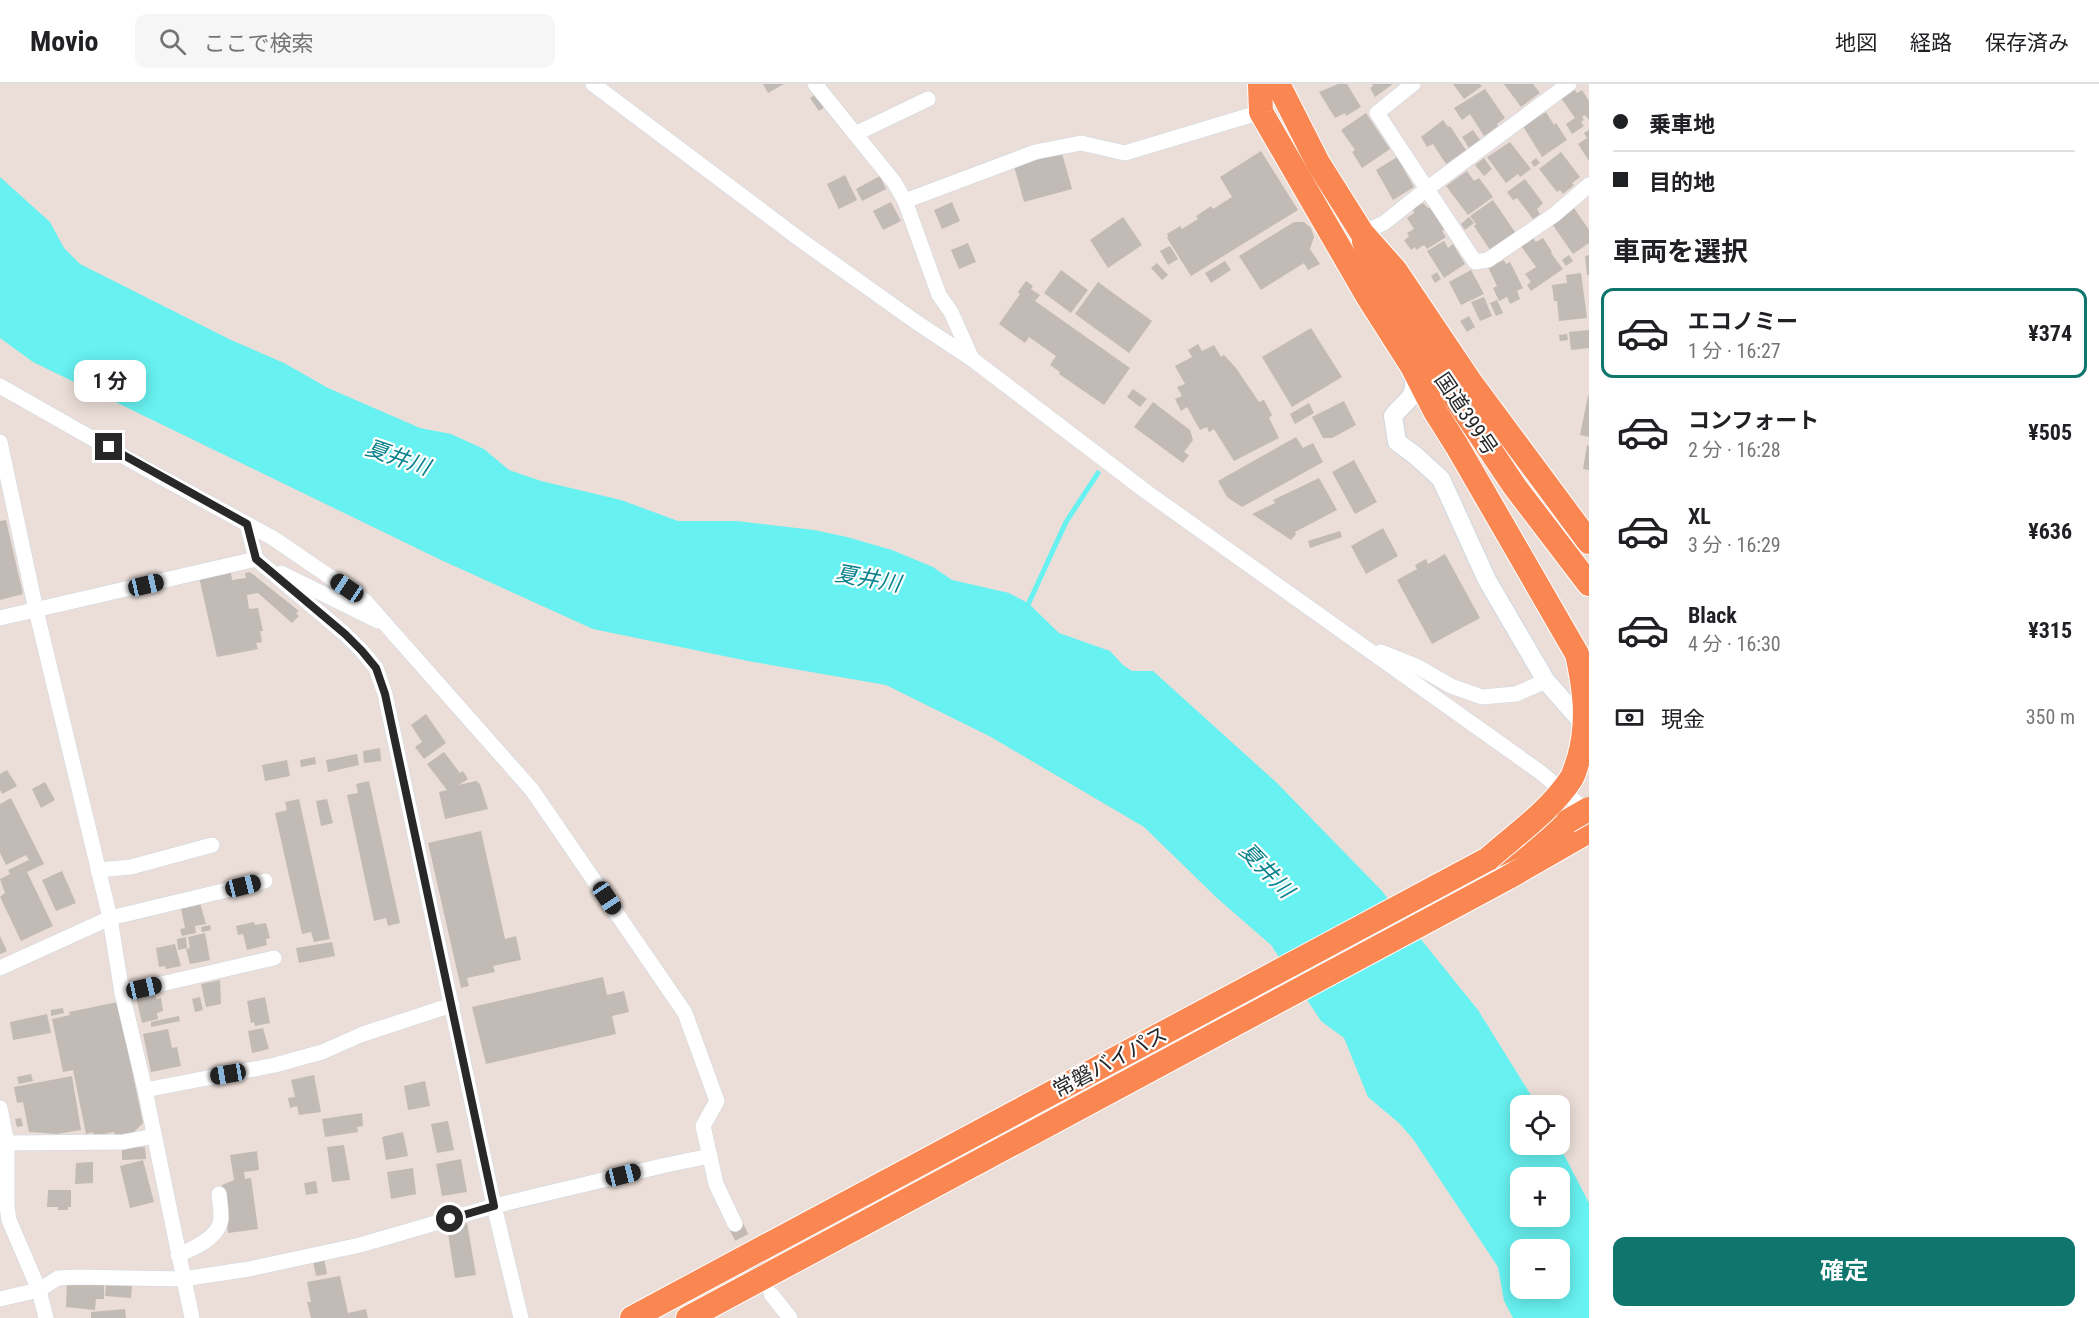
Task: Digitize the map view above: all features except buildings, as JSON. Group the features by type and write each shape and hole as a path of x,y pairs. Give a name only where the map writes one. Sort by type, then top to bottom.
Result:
{"highway":[{"path":"1260,84 1261,112 1368,297 1412,366 1435,411 1577,654 1587,711 1584,742 1572,778 1548,807 1488,859"},
{"name":"国道399号","path":"1278,84 1318,163 1362,234 1395,270 1471,383 1589,542"},
{"name":"国道399号","path":"1362,234 1379,284 1515,487 1589,584"},
{"name":"常磐バイパス","path":"632,1318 1488,859 1589,811"},
{"name":"常磐バイパス","path":"688,1318 798,1261 1507,878 1589,831"},
{"path":"1507,878 1589,843"}],"street":[{"path":"593,84 798,238 972,359 1148,493 1540,772 1589,811"},
{"path":"815,84 894,182 905,201 939,295 951,312 972,359"},
{"path":"1413,84 1377,114 1475,262 1488,260 1498,254 1554,215 1589,185"},
{"path":"1362,234 1384,223 1569,84"},
{"path":"855,134 928,99"},
{"path":"905,201 1035,152 1082,143 1125,153 1261,112"},
{"path":"1412,366 1416,388 1410,400 1402,404 1393,416 1397,442 1441,479 1487,580 1546,681 1589,730"},
{"path":"0,386 273,538 365,601 532,790 685,1013 717,1101 703,1126 716,1184 735,1224"},
{"path":"1410,400 1435,411"},
{"path":"0,442 36,610 110,918 122,993 145,1090 192,1318"},
{"path":"247,524 261,564 345,634 376,668 385,694 494,1206 521,1318"},
{"path":"0,618 261,564 386,625"},
{"path":"1362,645 1418,667 1451,686 1482,697 1516,694 1546,681"},
{"path":"98,870 131,867 212,844"},
{"path":"0,968 110,918 265,881"},
{"path":"122,993 274,958"},
{"path":"145,1090 275,1065 322,1052 363,1034 452,1005"},
{"path":"0,1108 7,1143 9,1220 39,1290 46,1318"},
{"path":"7,1143 123,1142 154,1136"},
{"path":"0,1299 39,1290 58,1278 183,1279 249,1269 360,1245 494,1206 710,1156"},
{"path":"178,1255 192,1250 210,1238 219,1227 221,1220 219,1194"},
{"path":"771,1294 790,1318"}],"water":[{"name":"夏井川","path":"0,177 50,222 64,248 80,264 231,340 284,363 328,388 420,428 451,434 484,449 509,470 541,481 621,500 678,521 737,521 814,530 892,550 933,567 952,580 1009,593 1028,603 1059,633 1110,651 1132,671 1153,671 1277,783 1381,890 1478,1010 1531,1095 1510,1095 1510,1155 1564,1155 1589,1203 1589,1318 1513,1318 1504,1301 1498,1267 1413,1139 1399,1123 1368,1097 1344,1038 1321,1021 1271,945 1217,898 1144,827 991,737 886,685 748,661 593,629 441,560 33,362 0,338"}],"waterway":[{"path":"1026,609 1066,522 1098,473"}],"tunnel":[{"path":"735,1224 766,1285"}],"route":[{"path":"109,447 247,524 256,559 345,634 376,668 385,694 494,1206 450,1219"}]}
